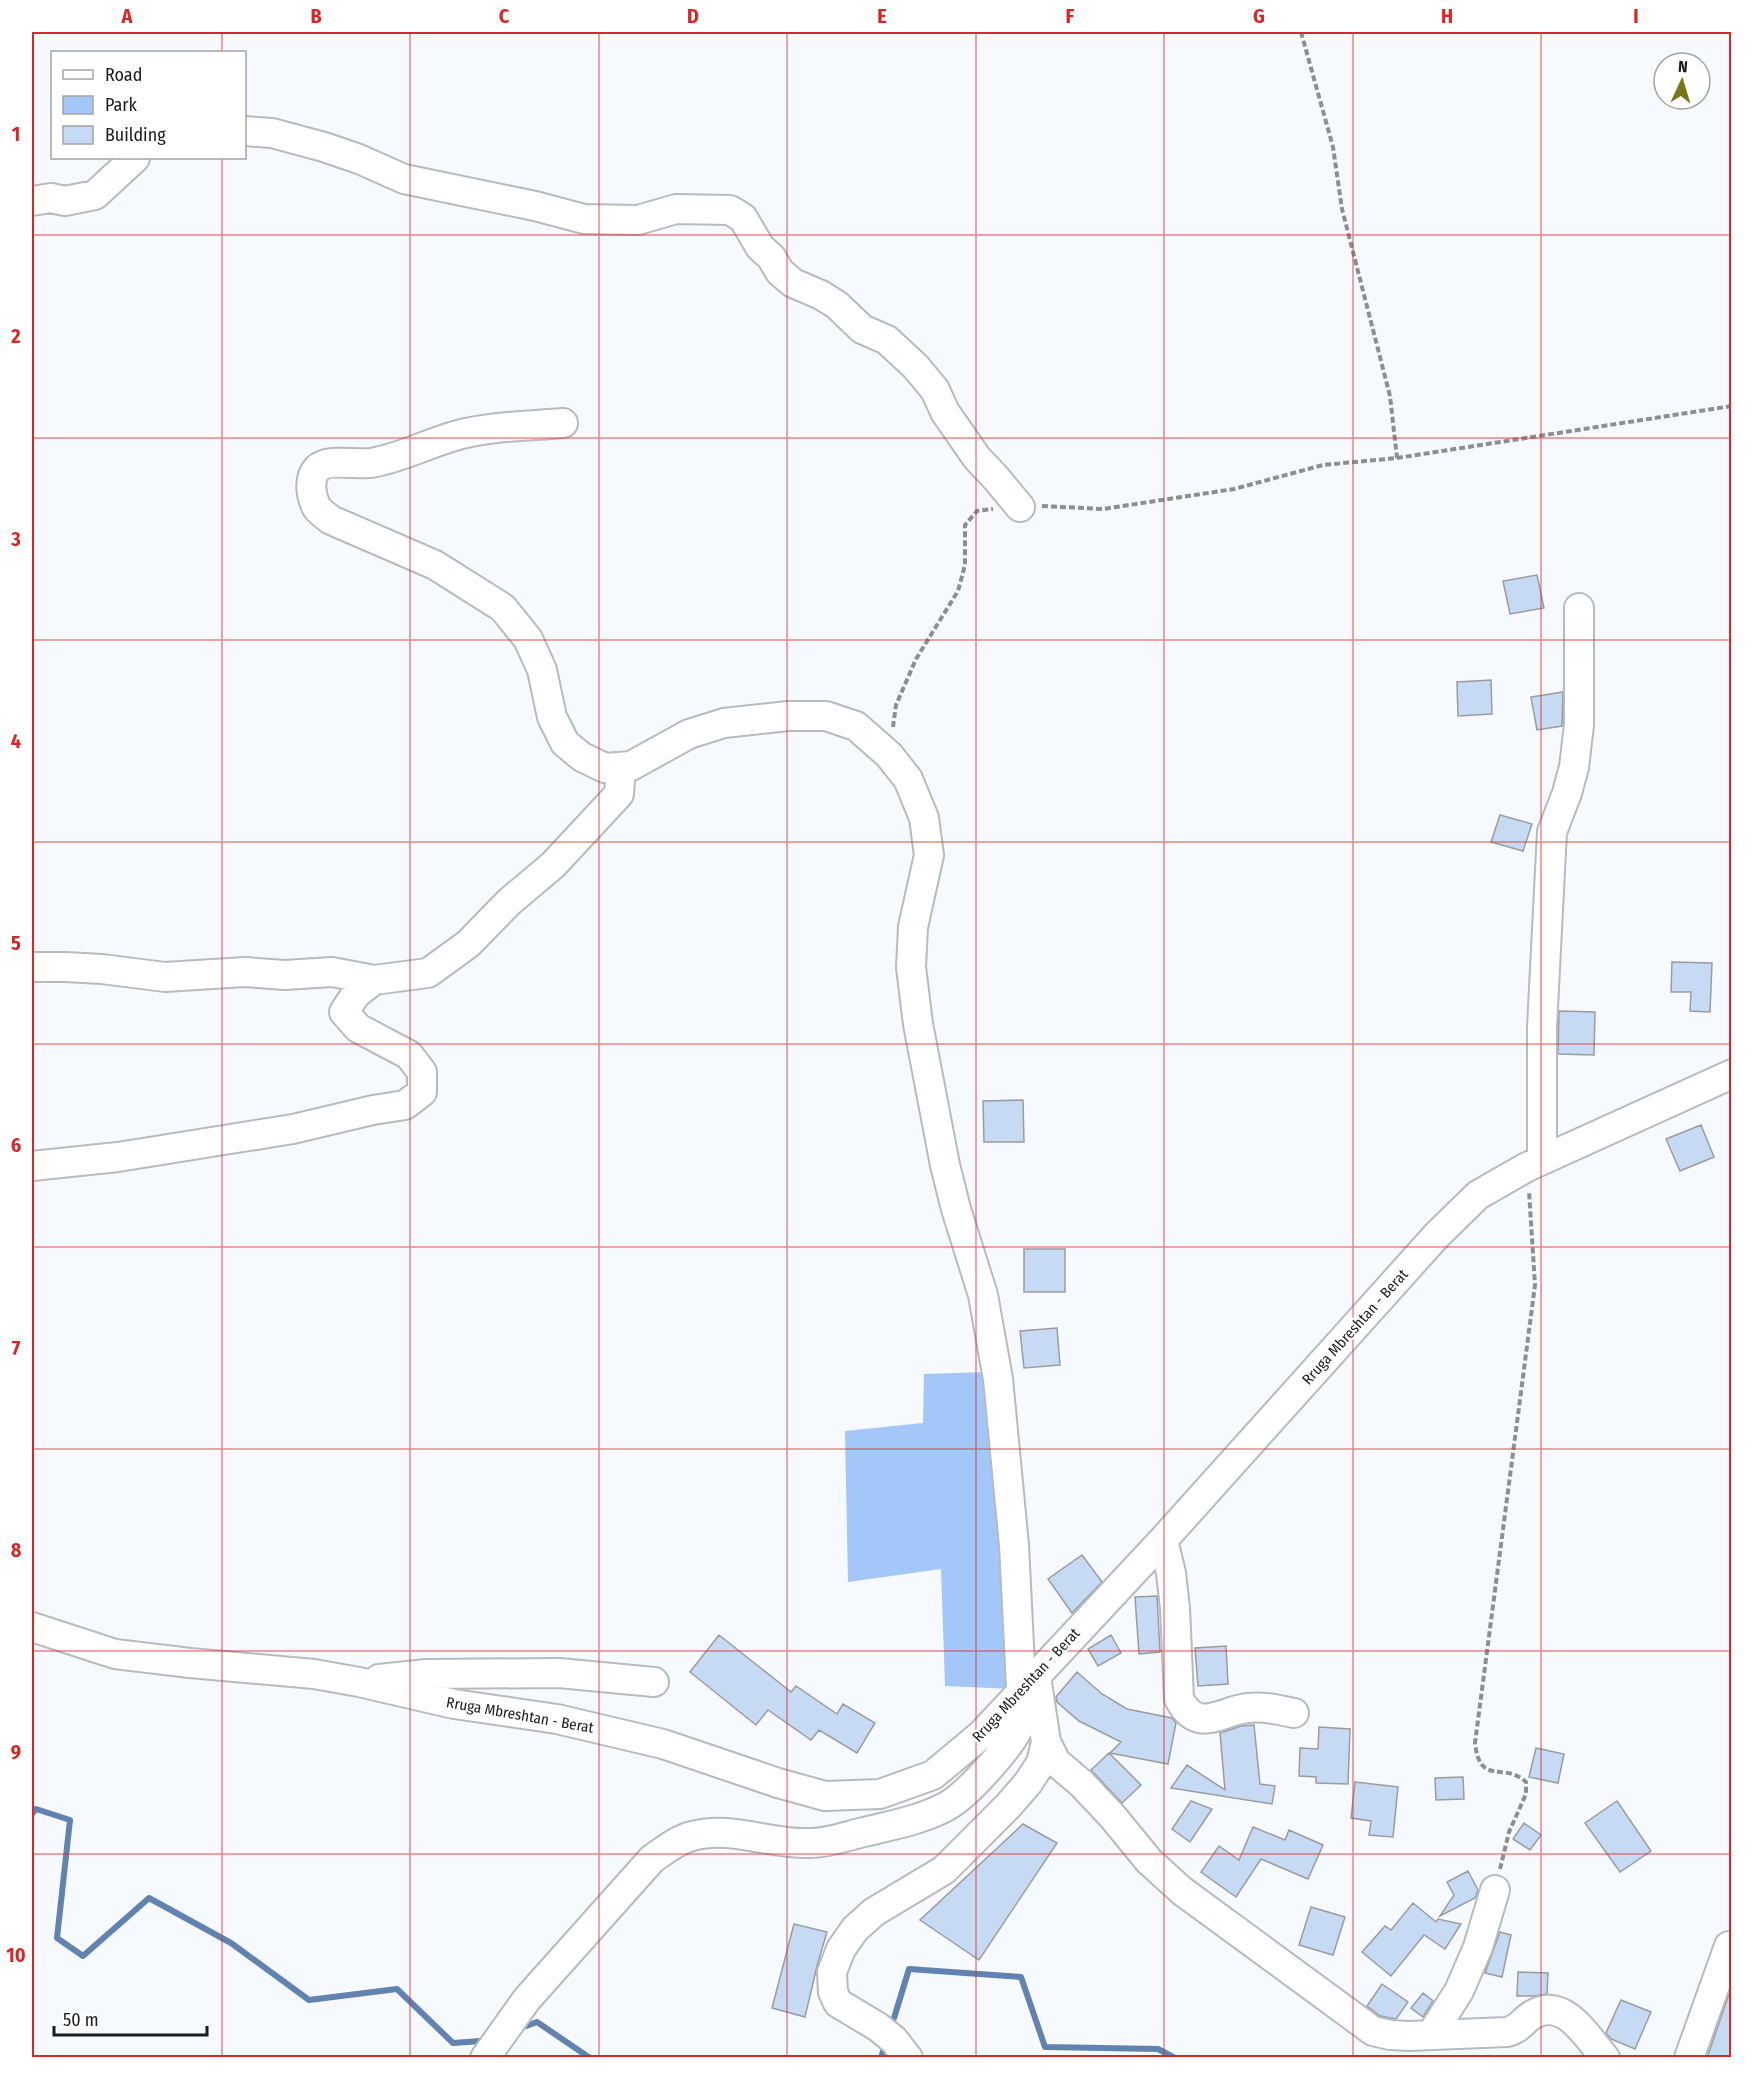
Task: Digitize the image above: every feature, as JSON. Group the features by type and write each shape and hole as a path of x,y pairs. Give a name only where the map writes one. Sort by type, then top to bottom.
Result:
{"street":[{"path":"246,131 272,133 324,147 404,179 535,206 584,219 638,220 676,209 730,210 743,218 760,247 771,257 780,272 793,283 837,305 862,329 887,340 916,367 935,390 945,412 977,458 1020,507"},
{"path":"32,201 51,198 65,201 95,195 134,159"},
{"path":"563,423 458,435 393,460 366,464 329,463 318,469 312,480 312,495 318,509 331,520 435,565 503,608 528,639 542,669 552,717 565,743 582,758 605,768 631,766 689,734 724,723 788,716 826,717 856,726 889,754 908,779 924,818 929,855 913,927 911,967 918,1024 945,1165 983,1295 998,1379 1029,1682 1046,1742 1056,1762 1082,1784 1149,1861 1182,1891 1373,2031 1390,2035 1507,2032 1518,2030 1535,2013 1550,2010 1563,2012 1575,2022 1605,2058"},
{"path":"1534,1163 1552,832 1567,794 1574,767 1579,725 1579,608"},
{"path":"32,967 102,969 165,977 245,972 285,975 332,972 374,980 428,973 468,944 534,879 553,865 619,794 621,767"},
{"path":"32,1166 245,1138 293,1130 373,1110 405,1105 422,1092 423,1072 409,1055 358,1028 344,1012 356,994 374,980"},
{"name":"Rruga Mbreshtan - Berat","path":"32,1627 115,1654 314,1674 454,1704 557,1719 663,1744 778,1783 825,1796 880,1794 933,1775 982,1734 1163,1540 1437,1235 1478,1195 1534,1163 1731,1074"},
{"path":"1163,1540 1171,1573 1175,1608 1179,1699 1186,1711 1198,1718 1213,1719 1247,1708 1269,1707 1294,1713"},
{"path":"359,1682 427,1674 511,1673 559,1673 654,1682"},
{"path":"485,2058 527,1999 652,1859 672,1845 692,1836 717,1833 789,1844 813,1843 927,1816 950,1805 969,1788 1006,1747 1019,1727 1029,1682"},
{"path":"908,2058 886,2033 838,2004 833,1992 832,1972 841,1949 855,1929 868,1917 944,1870 1008,1806 1028,1783 1041,1763 1046,1742"},
{"path":"1431,2035 1459,1991 1478,1947 1495,1890"},
{"path":"1689,2058 1729,1946"}],"path":[{"path":"1300,32 1333,147 1342,209 1390,396 1396,458"},
{"path":"889,754 896,705 916,659 958,591 965,565 965,525 977,511 1037,506 1103,509 1234,489 1323,465 1396,458 1731,406"},
{"path":"1495,1890 1509,1832 1526,1794 1526,1782 1518,1775 1493,1771 1480,1766 1476,1758 1475,1743 1535,1284 1534,1163"}],"green space":[{"path":"987,1372 1013,1689 945,1686 941,1569 848,1582 845,1431 923,1423 924,1374"}],"building":[{"path":"1537,575 1544,608 1510,614 1503,581"},
{"path":"1491,680 1492,714 1458,716 1457,682"},
{"path":"1563,692 1562,726 1537,730 1531,697"},
{"path":"1500,815 1532,824 1523,851 1491,842"},
{"path":"1672,962 1712,963 1710,1012 1690,1011 1691,992 1671,992"},
{"path":"1559,1011 1595,1012 1594,1055 1558,1054"},
{"path":"1023,1100 1024,1142 984,1142 983,1101"},
{"path":"1701,1125 1714,1157 1680,1171 1666,1139"},
{"path":"1024,1249 1065,1249 1065,1292 1024,1292"},
{"path":"1057,1328 1060,1365 1024,1368 1020,1331"},
{"path":"1082,1555 1102,1582 1072,1613 1048,1579"},
{"path":"1157,1596 1160,1652 1139,1654 1135,1597"},
{"path":"719,1635 791,1692 796,1686 837,1714 843,1704 875,1723 857,1753 819,1730 811,1740 768,1710 756,1725 690,1672"},
{"path":"1111,1635 1121,1653 1098,1666 1088,1649"},
{"path":"1226,1646 1228,1684 1198,1686 1195,1648"},
{"path":"1077,1672 1102,1694 1127,1709 1172,1718 1176,1723 1168,1764 1110,1753 1121,1742 1079,1721 1057,1702 1056,1697"},
{"path":"1254,1725 1260,1784 1275,1786 1272,1804 1171,1788 1187,1765 1225,1790 1220,1733 1241,1726"},
{"path":"1319,1727 1350,1729 1348,1784 1316,1783 1316,1777 1299,1776 1300,1748 1318,1749"},
{"path":"1536,1748 1564,1754 1558,1783 1529,1777"},
{"path":"1109,1753 1141,1785 1122,1803 1091,1770"},
{"path":"1463,1777 1464,1799 1436,1800 1435,1778"},
{"path":"1355,1782 1398,1787 1393,1837 1369,1835 1371,1821 1351,1818"},
{"path":"1191,1801 1212,1809 1190,1842 1172,1829"},
{"path":"1617,1801 1651,1851 1620,1872 1585,1823"},
{"path":"1524,1823 1541,1835 1530,1850 1513,1839"},
{"path":"1023,1824 1057,1843 979,1960 920,1920"},
{"path":"1253,1827 1285,1840 1289,1830 1323,1845 1308,1879 1261,1859 1236,1897 1201,1872 1219,1846 1239,1860"},
{"path":"1468,1871 1478,1890 1475,1898 1440,1916 1454,1895 1447,1882"},
{"path":"1413,1903 1436,1922 1438,1919 1461,1924 1445,1949 1424,1935 1391,1976 1362,1952 1385,1926 1391,1930"},
{"path":"1311,1907 1345,1917 1333,1955 1299,1945"},
{"path":"794,1924 827,1932 805,2017 772,2008"},
{"path":"1500,1932 1511,1935 1502,1977 1485,1973"},
{"path":"1518,1972 1548,1973 1547,1994 1517,1996"},
{"path":"1382,1984 1408,2002 1396,2019 1380,2016 1367,2006"},
{"path":"1731,1988 1731,2058 1707,2058"},
{"path":"1423,1993 1433,2001 1423,2017 1411,2008"},
{"path":"1621,2000 1651,2012 1635,2049 1611,2039 1606,2033"}],"waterway":[{"path":"32,1814 36,1809 70,1820 57,1938 83,1956 149,1898 231,1943 309,2000 397,1989 453,2043 481,2041"},
{"path":"894,2018 909,1969 1021,1977 1045,2047 1158,2049 1175,2058"},
{"path":"526,2026 537,2022 590,2058"},
{"path":"881,2058 883,2051"}]}
